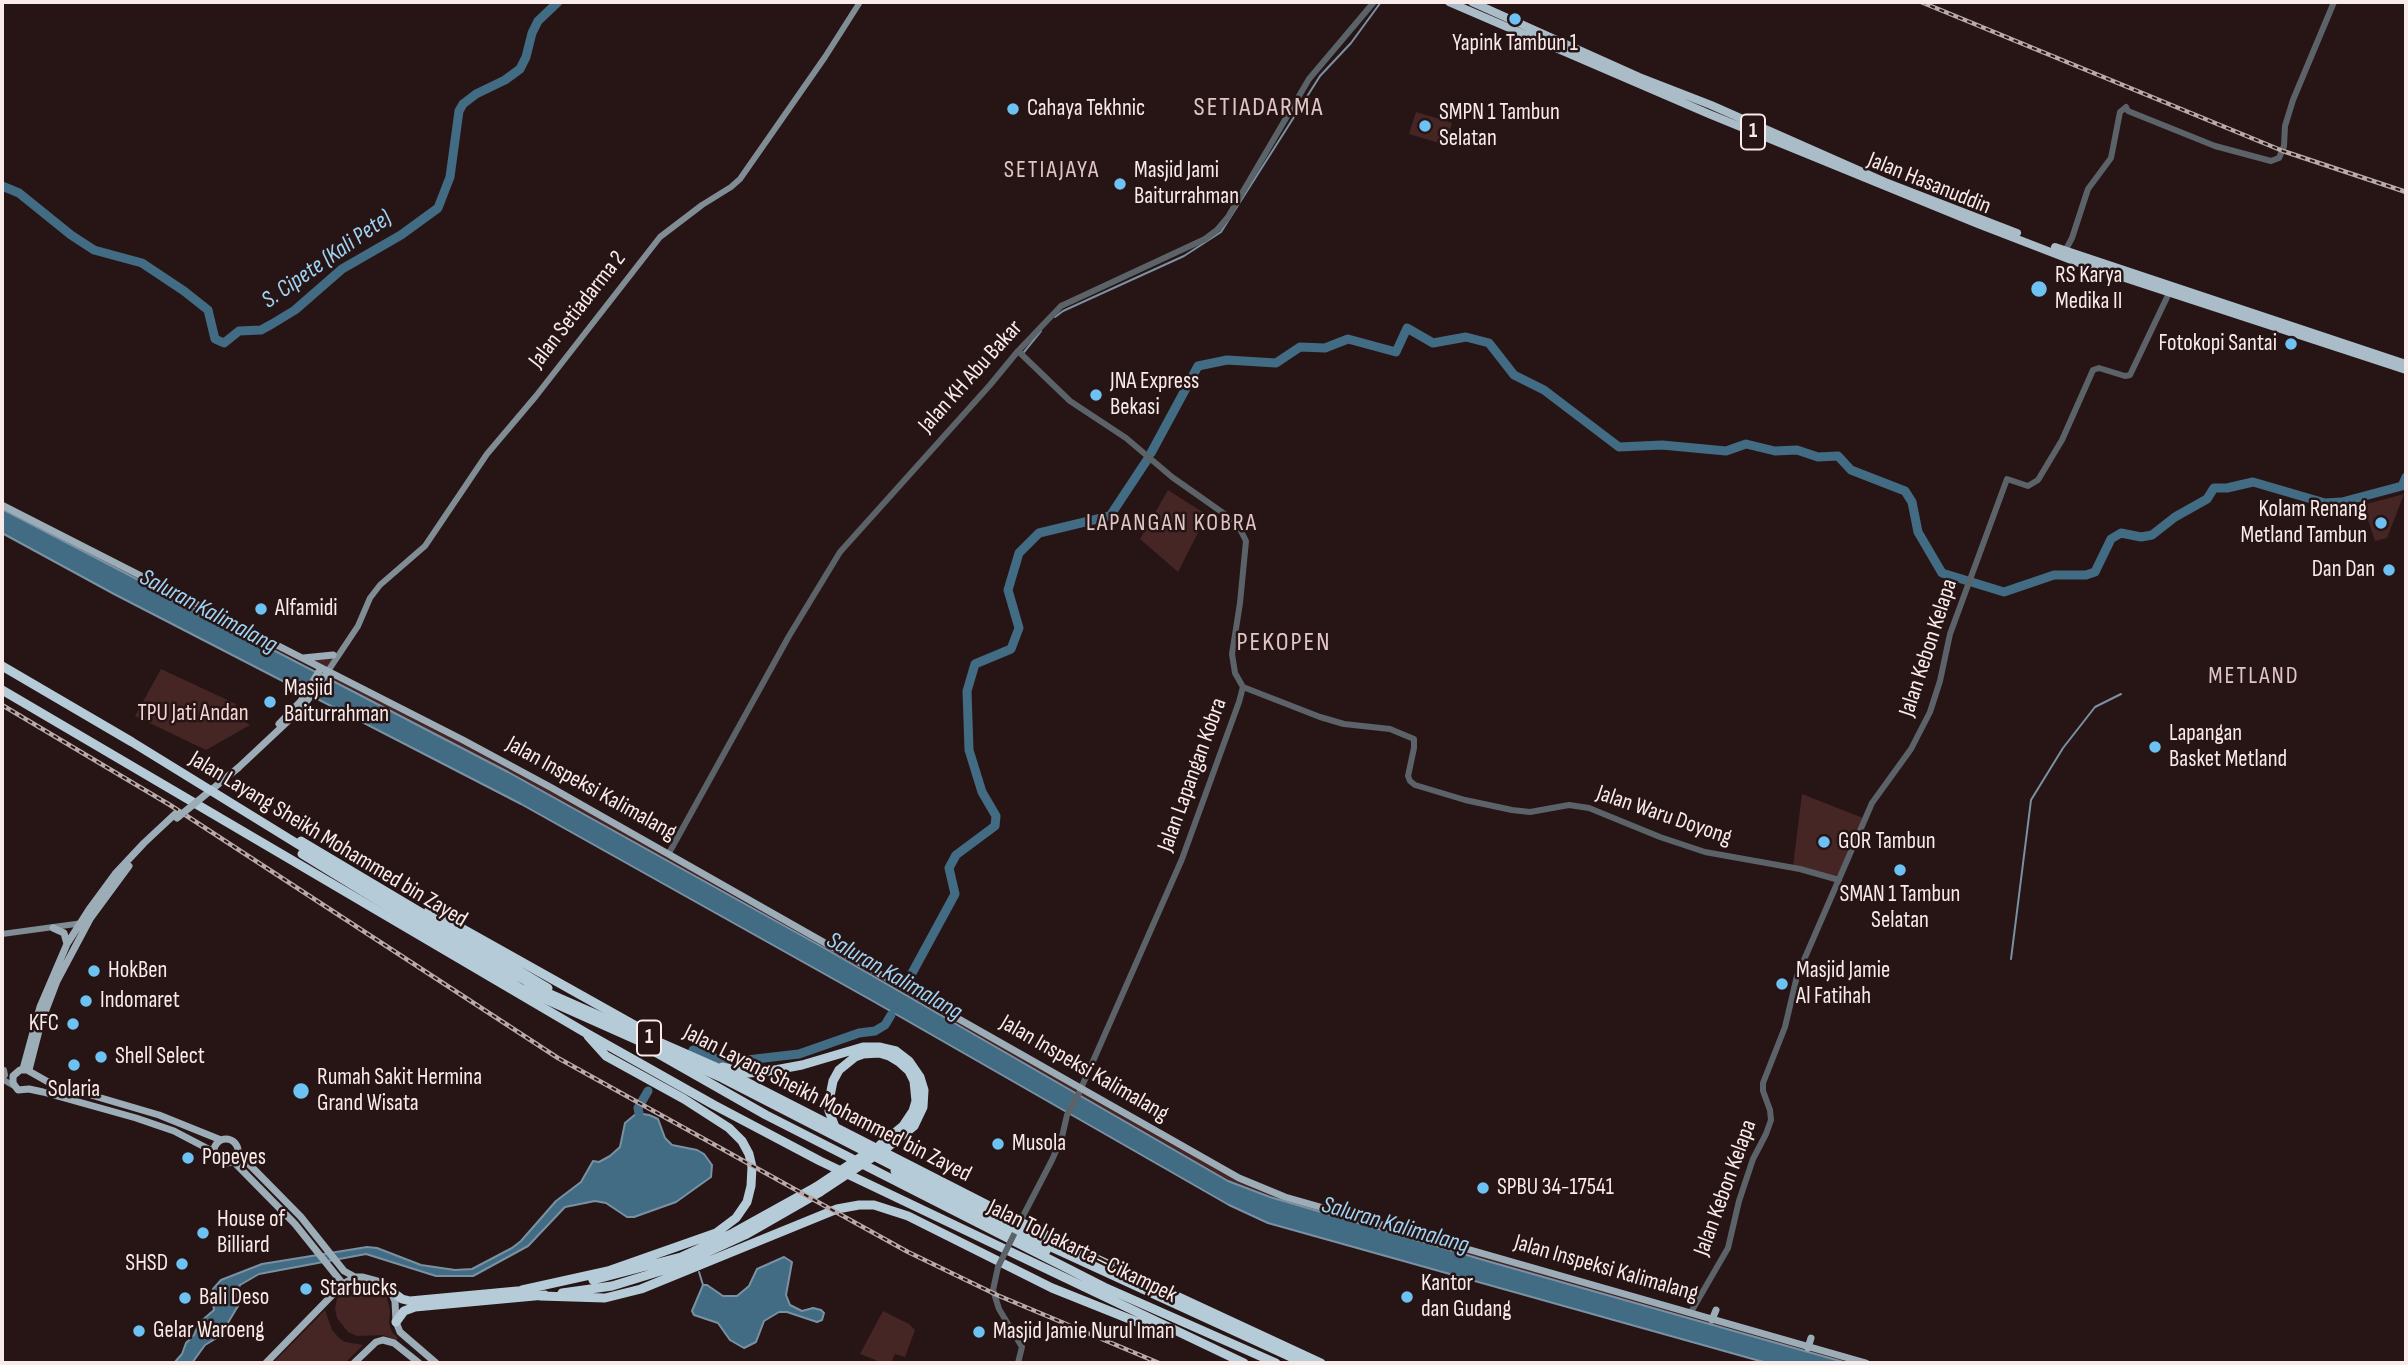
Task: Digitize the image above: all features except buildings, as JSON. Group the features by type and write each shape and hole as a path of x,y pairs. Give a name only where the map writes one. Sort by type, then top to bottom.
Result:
{"highway":[{"name":"Jalan Hasanuddin","path":"1450,2 1878,185 2063,253 2406,370"},
{"name":"Jalan Hasanuddin","path":"1472,2 1885,182 2063,253"},
{"name":"Jalan Hasanuddin","path":"2171,289 2406,364"},
{"name":"Jalan Tol Jakarta–Cikampek","path":"2,665 693,1075 1104,1287 1276,1363"},
{"name":"Jalan Layang Sheikh Mohammed bin Zayed","path":"2,665 447,936 537,986 725,1070 1056,1240 1321,1363"},
{"name":"Jalan Layang Sheikh Mohammed bin Zayed","path":"2,672 152,761 520,988 733,1084 1051,1247 1304,1363"},
{"name":"Jalan Tol Jakarta–Cikampek","path":"2,690 586,1033 820,1161 1244,1363"},
{"path":"352,871 457,924 672,1046 709,1063 756,1073 802,1065 863,1047 879,1046 896,1051 909,1061 920,1077 924,1090 923,1107 914,1126 745,1235 677,1266 612,1286 540,1296 415,1307 404,1311 396,1322"},
{"path":"522,1290 608,1271 716,1233 736,1218 747,1202 751,1186 752,1167 749,1154 742,1141 729,1128 684,1099 607,1056 586,1033"},
{"path":"881,1148 909,1118 916,1101 916,1091 909,1071 899,1062 879,1053 863,1054 839,1070 830,1091 829,1111 843,1139 916,1183 1097,1277 1104,1287"},
{"path":"390,1290 402,1299 411,1301 522,1290 609,1277 681,1257 818,1189"},
{"path":"540,1296 605,1298 641,1289 837,1209 874,1205 908,1216 1052,1288 1153,1329 1186,1337"}],"main road":[{"name":"Jalan Setiadarma 2","path":"83,923 129,865 176,816 269,740 308,696 323,671 358,626 370,598 380,585 425,546 475,469 653,245 688,215 740,179 860,2"},
{"name":"Jalan Inspeksi Kalimalang","path":"2,505 323,671 463,740 669,853 1080,1091 1239,1178 1285,1197 1866,1363"},
{"path":"303,659 336,655"},
{"path":"2,934 83,923"},
{"path":"25,1071 40,1007 67,944 83,923"},
{"path":"14,1086 12,1079 25,1071 49,1000 83,923"},
{"path":"53,928 64,933 67,944"},
{"path":"343,1284 295,1223 233,1161 220,1161 214,1152 174,1131 29,1089 21,1091 2,1079 5,1075 3,1070 25,1071 53,1084 159,1115 220,1140 232,1140 238,1153 301,1217 344,1271 355,1277 370,1278 390,1290 395,1301 396,1322 400,1332 436,1363"},
{"path":"25,1071 34,1082 29,1089"},
{"path":"109,1110 112,1102"},
{"path":"214,1152 220,1140"},
{"path":"233,1161 238,1153"},
{"path":"295,1223 301,1217"},
{"path":"265,1363 343,1284 355,1277"},
{"path":"1712,1320 1716,1310"},
{"path":"1808,1348 1811,1338"},
{"path":"354,1363 376,1342 383,1340 394,1343 419,1363"},
{"path":"1846,1358 1850,1348"}],"street":[{"name":"Jalan KH Abu Bakar","path":"669,853 831,564 1017,351 1061,306 1205,239 1217,230 1228,217 1310,79 1374,2"},
{"path":"2063,253 2088,190 2111,158 2120,111 2126,107 2128,111 2215,146 2272,161 2279,158 2284,149 2285,126 2293,100 2334,2"},
{"name":"Jalan Kebon Kelapa","path":"1691,1312 1728,1248 1753,1159 1771,1120 1763,1083 1785,1027 1797,976 1872,803 1911,749 1930,712 1950,634 2007,479 2032,485 2041,475 2067,430 2094,370 2099,368 2125,376 2130,374 2171,289"},
{"name":"Jalan Lapangan Kobra","path":"1017,351 1070,401 1226,515 1241,531 1246,541 1232,654 1235,673 1243,687 1191,836 1080,1091 1067,1115 1058,1146 998,1267 993,1290 999,1309 1022,1347 1018,1363"},
{"name":"Jalan Waru Doyong","path":"1243,687 1320,717 1344,724 1390,729 1414,739 1408,776 1410,781 1441,793 1490,806 1530,812 1569,805 1589,808 1708,853 1800,869 1839,880"}],"green space":[{"path":"1416,112 1452,123 1446,145 1409,134"},
{"name":"LAPANGAN KOBRA","path":"1168,490 1207,515 1178,572 1140,539"},
{"name":"Kolam Renang Metland Tambun","path":"2404,494 2387,538 2375,541 2363,505"},
{"path":"2,505 303,659 339,654 328,670 659,848 666,857 680,860 1068,1082 1079,1093 1095,1096 1260,1188 1866,1363 1847,1363 1521,1271 1270,1197 1228,1181 665,859 325,675 327,671 318,671 2,509"},
{"name":"TPU Jati Andan","path":"161,669 236,704 234,715 250,725 206,750 135,716"},
{"name":"GOR Tambun","path":"1802,794 1863,818 1837,877 1793,866"},
{"path":"363,1283 381,1289 386,1295 390,1310 389,1324 398,1338 396,1340 383,1335 357,1336 348,1332 337,1318 337,1299 347,1288"},
{"path":"325,1310 332,1330 339,1338 345,1342 363,1345 345,1363 273,1363"},
{"path":"883,1311 915,1330 905,1357 895,1354 891,1363 883,1363 860,1354"}],"water":[{"path":"2,509 508,772 826,949 1228,1181 1270,1197 1487,1261 1847,1363 1767,1363 1268,1223 1229,1205 521,804 114,594 2,533"},
{"path":"637,1113 658,1119 665,1138 672,1145 704,1154 712,1165 711,1177 676,1202 634,1217 627,1217 606,1203 595,1201 565,1207 528,1246 473,1276 436,1276 366,1254 259,1274 240,1285 237,1292 238,1306 220,1336 205,1345 192,1363 174,1363 194,1335 199,1323 214,1310 213,1289 221,1280 262,1264 367,1247 377,1248 421,1265 455,1270 472,1269 512,1248 556,1201 581,1182 593,1161 599,1162 620,1147 625,1123"},
{"path":"784,1257 792,1262 786,1295 790,1305 802,1311 813,1308 821,1310 824,1313 822,1320 817,1322 779,1312 764,1321 756,1342 744,1348 730,1340 718,1323 694,1315 692,1311 703,1285 723,1296 737,1296 749,1286 757,1269"}],"waterway":[{"name":"S. Cipete (Kali Pete)","path":"2,186 19,193 94,250 142,263 184,291 208,310 215,339 224,343 239,331 261,330 295,310 342,269 401,235 438,208 450,177 459,111 463,104 520,69 538,21 558,2"},
{"path":"1055,317 1184,256 1221,232 1320,76 1351,43 1381,2"},
{"path":"1151,453 1198,366 1227,360 1276,363 1300,347 1325,348 1348,339 1396,352 1407,328 1433,343 1466,337 1489,343 1514,375 1544,390 1619,447 1662,445 1726,451 1746,444 1775,451 1797,450 1818,457 1838,456 1851,470 1905,491 1912,502 1918,532 1942,573 2004,592 2054,575 2086,575 2095,572 2111,539 2121,533 2141,537 2152,535 2175,517 2207,499 2214,488 2253,482 2325,503 2342,502 2402,486 2406,477"},
{"path":"1024,352 1041,331"},
{"name":"Saluran Kalimalang","path":"911,987 911,975 955,894 949,868 956,855 995,826 996,816 982,792 969,750 967,691 975,664 1011,649 1019,628 1008,590 1019,553 1039,533 1110,516 1147,460"},
{"path":"2011,959 2031,800 2063,748 2095,707 2121,694"},
{"path":"693,1050 718,1059 738,1061 799,1054 859,1033 875,1031 885,1025 891,1015"},
{"path":"639,1113 638,1108 648,1091"},
{"path":"699,1272 703,1285"}],"railway":[{"path":"1921,2 2283,151 2406,192"},
{"path":"2,705 170,805 558,1058 908,1252 997,1295 1159,1363"}],"place":[{"name":"Yapink Tambun 1","path":"1515,19"},
{"name":"Cahaya Tekhnic","path":"1013,109"},
{"name":"SMPN 1 Tambun Selatan","path":"1425,126"},
{"name":"Masjid Jami Baiturrahman","path":"1120,184"},
{"name":"RS Karya Medika II","path":"2039,289"},
{"name":"Fotokopi Santai","path":"2291,344"},
{"name":"JNA Express Bekasi","path":"1096,395"},
{"name":"Kolam Renang Metland Tambun","path":"2381,523"},
{"name":"Dan Dan","path":"2389,570"},
{"name":"Alfamidi","path":"261,609"},
{"name":"Masjid Baiturrahman","path":"270,702"},
{"name":"Lapangan Basket Metland","path":"2155,747"},
{"name":"GOR Tambun","path":"1824,842"},
{"name":"SMAN 1 Tambun Selatan","path":"1900,870"},
{"name":"HokBen","path":"94,971"},
{"name":"Masjid Jamie Al Fatihah","path":"1782,984"},
{"name":"Indomaret","path":"86,1001"},
{"name":"KFC","path":"73,1024"},
{"name":"Shell Select","path":"101,1057"},
{"name":"Solaria","path":"74,1065"},
{"name":"Rumah Sakit Hermina Grand Wisata","path":"301,1091"},
{"name":"Musola","path":"998,1144"},
{"name":"Popeyes","path":"188,1158"},
{"name":"SPBU 34-17541","path":"1483,1188"},
{"name":"House of Billiard","path":"203,1233"},
{"name":"SHSD","path":"182,1264"},
{"name":"Starbucks","path":"306,1289"},
{"name":"Kantor dan Gudang","path":"1407,1297"},
{"name":"Bali Deso","path":"185,1298"},
{"name":"Gelar Waroeng","path":"139,1331"},
{"name":"Masjid Jamie Nurul Iman","path":"979,1332"}],"district":[{"name":"SETIADARMA","path":"1259,108"},
{"name":"SETIAJAYA","path":"1052,171"},
{"name":"LAPANGAN KOBRA","path":"1172,524"},
{"name":"PEKOPEN","path":"1284,643"},
{"name":"METLAND","path":"2254,677"}]}
